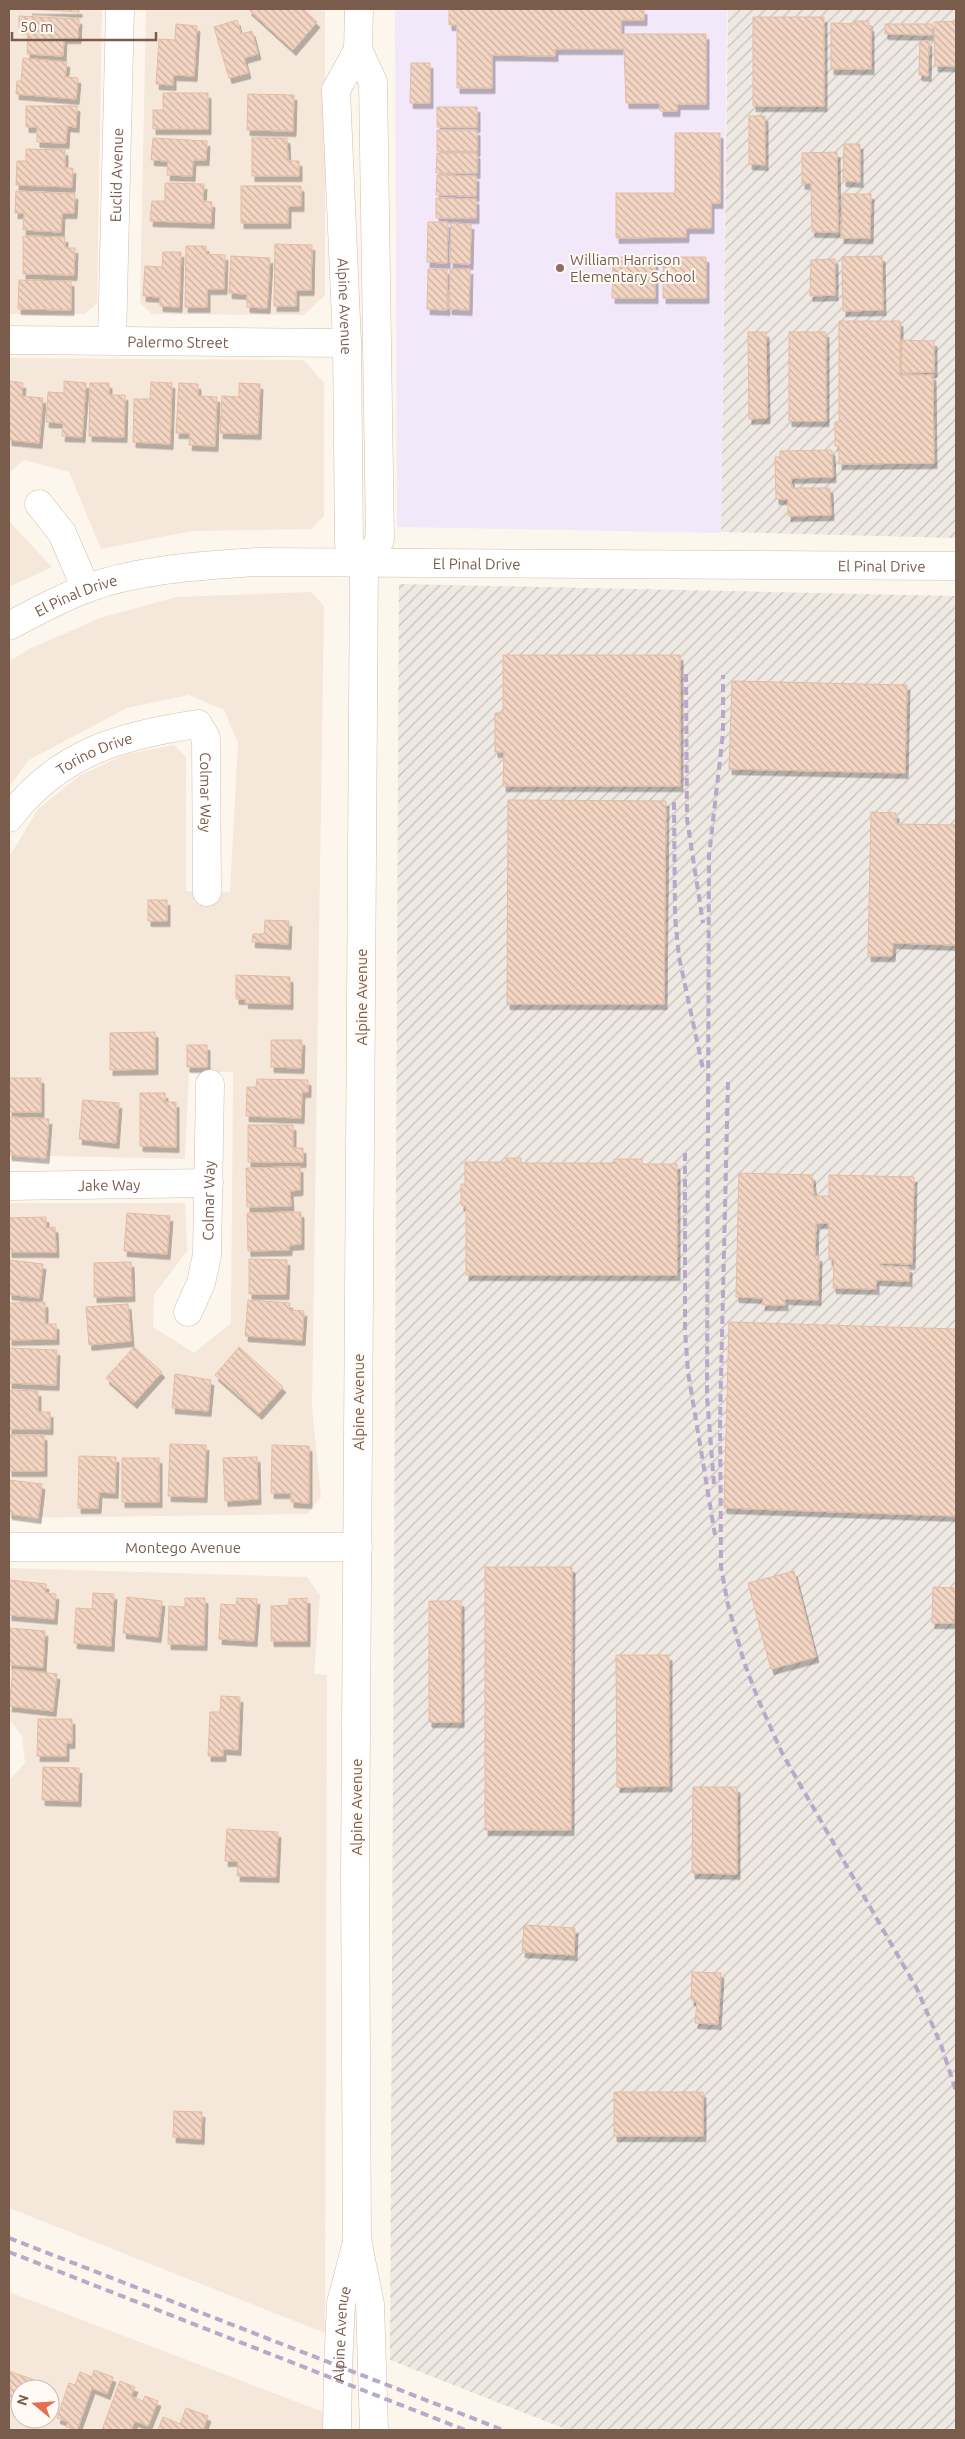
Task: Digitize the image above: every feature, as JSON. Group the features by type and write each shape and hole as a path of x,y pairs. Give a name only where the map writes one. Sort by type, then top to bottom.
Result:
{"street":[{"name":"Euclid Avenue","path":"112,340 120,9"},
{"name":"Alpine Avenue","path":"358,9 358,50 372,82 378,318 380,540 364,564 355,1866 357,2240 370,2304 374,2430"},
{"name":"Alpine Avenue","path":"358,50 336,90 347,343 349,544 364,564"},
{"name":"Palermo Street","path":"9,340 347,343"},
{"path":"40,504 62,533 86,589"},
{"name":"El Pinal Drive","path":"9,626 86,589 132,576 196,566 256,562 956,566"},
{"name":"Torino Drive","path":"9,818 24,798 47,776 84,755 122,739 166,728 198,724"},
{"name":"Colmar Way","path":"198,724 206,738 207,892"},
{"name":"Colmar Way","path":"188,1312 201,1283 207,1255 210,1084"},
{"name":"Jake Way","path":"9,1186 209,1184"},
{"name":"Montego Avenue","path":"9,1547 358,1547"},
{"name":"Alpine Avenue","path":"338,2430 341,2303 357,2240"}],"shaded area":[{"path":"9,9 102,9 97,303 85,314 9,314"},
{"path":"146,9 325,9 325,295 304,315 152,314 140,303"},
{"name":"William Harrison Elementary School","path":"395,9 727,9 721,533 397,527"},
{"path":"728,9 956,9 956,538 721,532"},
{"path":"9,358 304,360 324,383 324,516 311,529 192,531 101,549 69,472 24,460 9,473"},
{"path":"9,521 52,567 9,587"},
{"path":"399,584 956,596 956,2430 568,2430 390,2360"},
{"path":"311,592 324,606 312,1408 321,1497 307,1514 9,1518 9,1203 185,1203 187,1251 154,1295 153,1327 194,1353 231,1323 233,1072 189,1072 185,1159 9,1155 9,857 38,809 79,776 126,754 174,745 186,757 186,891 230,892 238,743 224,710 189,695 127,708 29,760 9,787 9,662 27,650 100,618 176,597"},
{"path":"9,1568 307,1577 320,1595 314,1674 327,1675 325,2333 9,2208 9,1781 25,1763 22,1736 9,1719"},
{"path":"9,2292 331,2415 330,2430 9,2430"}],"building":[{"path":"29,9 79,9 79,12"},
{"path":"248,9 303,9 317,22 293,50"},
{"path":"449,9 644,9 644,20 621,20 621,34 706,34 706,104 677,104 677,111 660,111 660,103 626,103 624,49 555,49 555,56 492,55 492,88 457,88 457,25 449,25"},
{"path":"19,16 79,19 78,38 64,38 63,56 27,54 28,28 19,28"},
{"path":"753,17 824,17 824,106 753,106"},
{"path":"237,20 241,34 252,31 258,54 244,58 248,73 229,78 214,27"},
{"path":"854,21 869,21 869,26 871,26 871,69 831,69 831,23 855,24"},
{"path":"956,21 956,66 935,66 934,22"},
{"path":"176,24 197,26 194,76 173,75 173,85 156,84 159,39 175,40"},
{"path":"885,24 932,24 932,35 885,34"},
{"path":"920,41 929,41 928,76 919,75"},
{"path":"23,58 67,62 65,77 78,78 76,99 16,94 17,81 21,81"},
{"path":"411,63 430,63 430,103 410,103"},
{"path":"163,93 208,93 208,129 153,129 153,110 163,110"},
{"path":"248,94 294,95 293,131 247,130"},
{"path":"26,106 77,106 76,127 67,126 66,143 37,142 37,127 26,127"},
{"path":"437,107 477,107 477,127 437,127"},
{"path":"749,116 765,116 765,165 749,164"},
{"path":"437,130 477,130 477,151 437,151"},
{"path":"675,133 720,133 720,203 711,203 711,228 686,228 686,237 616,238 616,193 675,193"},
{"path":"153,138 207,141 206,160 193,160 192,176 167,175 168,161 151,160"},
{"path":"252,138 287,138 288,161 299,161 299,176 252,176"},
{"path":"844,144 860,144 860,182 843,181"},
{"path":"26,149 65,150 65,168 73,168 72,187 16,185 17,161 26,161"},
{"path":"837,152 838,232 812,232 811,183 802,184 802,153"},
{"path":"437,153 477,153 477,173 436,173"},
{"path":"437,175 476,176 476,196 436,195"},
{"path":"165,183 204,184 203,201 212,202 211,223 150,221 152,201 165,201"},
{"path":"241,186 301,186 301,206 288,206 288,223 241,223"},
{"path":"16,191 75,194 74,213 62,213 61,232 23,230 24,213 15,213"},
{"path":"842,194 871,194 870,238 841,238"},
{"path":"436,198 476,199 476,218 436,218"},
{"path":"428,222 448,222 447,263 427,262"},
{"path":"451,223 471,224 470,264 450,263"},
{"path":"23,236 65,237 65,248 75,248 74,275 23,274"},
{"path":"275,244 312,245 311,290 296,290 296,306 274,306"},
{"path":"186,246 206,246 206,254 225,255 224,289 207,289 207,307 185,307"},
{"path":"163,252 181,252 179,307 160,306 160,297 143,296 145,266 162,267"},
{"path":"231,256 270,258 267,308 247,307 247,294 229,293"},
{"path":"882,256 883,310 843,311 842,257"},
{"path":"613,257 655,257 655,298 612,298"},
{"path":"663,257 706,257 706,298 663,298"},
{"path":"835,259 835,295 810,296 811,260"},
{"path":"428,269 447,269 447,310 427,309"},
{"path":"450,269 470,269 469,310 449,309"},
{"path":"19,280 71,281 71,310 18,309"},
{"path":"839,321 900,321 900,375 933,375 934,463 839,464 839,446 835,446 835,422 839,422"},
{"path":"748,332 766,332 767,418 749,419"},
{"path":"789,332 826,332 826,421 789,421"},
{"path":"902,340 934,341 934,372 901,373"},
{"path":"9,381 23,383 22,396 43,398 39,443 9,440"},
{"path":"64,381 86,383 82,437 62,436 63,423 46,422 48,392 64,393"},
{"path":"151,382 172,383 170,444 133,442 134,399 150,399"},
{"path":"90,383 109,383 109,395 125,395 124,437 89,436"},
{"path":"179,383 198,384 198,396 217,397 215,446 189,445 190,433 176,433"},
{"path":"239,383 260,384 258,434 220,433 222,396 239,397"},
{"path":"832,450 833,477 791,478 792,488 830,488 831,515 788,516 788,499 776,499 775,457 780,457 780,451"},
{"path":"503,655 680,655 680,786 503,786 504,752 495,752 495,713 503,713"},
{"path":"732,681 907,685 905,773 729,769"},
{"path":"508,800 666,801 664,1004 507,1004"},
{"path":"871,812 896,813 896,824 956,825 956,945 893,943 892,956 868,956"},
{"path":"148,900 167,900 167,921 148,921"},
{"path":"265,920 289,921 288,944 252,942 253,934 264,934"},
{"path":"236,975 290,977 290,1004 245,1003 246,999 236,999"},
{"path":"155,1032 155,1069 110,1070 110,1033"},
{"path":"271,1040 302,1040 301,1068 271,1067"},
{"path":"187,1045 207,1045 207,1067 187,1067"},
{"path":"9,1078 41,1078 41,1112 9,1112"},
{"path":"257,1079 308,1080 308,1092 302,1092 301,1118 246,1116 247,1087 256,1087"},
{"path":"140,1093 165,1093 165,1102 176,1102 176,1147 140,1146"},
{"path":"83,1100 119,1103 116,1143 79,1139"},
{"path":"9,1117 49,1119 46,1158 9,1155"},
{"path":"248,1125 293,1125 293,1148 303,1148 303,1162 248,1162"},
{"path":"506,1158 521,1158 521,1163 614,1163 614,1159 642,1159 642,1164 677,1164 677,1275 466,1275 466,1206 461,1205 461,1184 465,1184 465,1162 506,1162"},
{"path":"300,1167 300,1190 290,1191 291,1206 247,1207 246,1168"},
{"path":"739,1173 812,1175 814,1196 829,1196 829,1175 914,1177 912,1264 880,1263 880,1266 909,1267 909,1281 876,1280 876,1289 833,1288 834,1259 829,1260 829,1223 816,1223 815,1256 819,1256 818,1300 785,1299 785,1305 762,1305 763,1298 736,1297"},
{"path":"301,1212 301,1244 289,1245 289,1250 248,1251 247,1213"},
{"path":"127,1213 170,1216 167,1254 124,1251"},
{"path":"46,1217 46,1228 55,1227 56,1252 9,1252 9,1218"},
{"path":"249,1259 287,1260 286,1294 249,1294"},
{"path":"9,1260 43,1264 39,1298 9,1294"},
{"path":"131,1262 132,1296 94,1297 94,1263"},
{"path":"248,1300 290,1303 289,1310 304,1311 302,1340 245,1336"},
{"path":"45,1302 45,1324 56,1324 56,1339 9,1340 9,1303"},
{"path":"128,1304 131,1341 89,1345 86,1307"},
{"path":"729,1322 956,1329 956,1516 724,1508"},
{"path":"134,1347 162,1372 134,1403 106,1378"},
{"path":"239,1347 283,1387 259,1414 215,1375"},
{"path":"9,1348 57,1350 56,1385 9,1383"},
{"path":"175,1374 211,1380 208,1411 172,1408"},
{"path":"9,1390 38,1391 38,1412 50,1412 50,1429 9,1429"},
{"path":"9,1435 44,1435 44,1471 9,1471"},
{"path":"170,1444 206,1445 204,1497 168,1496"},
{"path":"272,1445 309,1446 309,1503 291,1502 291,1493 271,1493"},
{"path":"79,1456 116,1457 115,1493 99,1492 98,1508 78,1508"},
{"path":"257,1457 258,1499 225,1501 223,1458"},
{"path":"122,1458 159,1458 159,1502 122,1502"},
{"path":"9,1480 42,1484 38,1518 9,1514"},
{"path":"485,1567 572,1567 571,1830 485,1830"},
{"path":"794,1571 816,1657 771,1669 748,1583"},
{"path":"9,1580 46,1584 45,1593 56,1594 54,1619 9,1615"},
{"path":"933,1587 956,1588 954,1623 932,1623"},
{"path":"93,1593 114,1594 111,1646 74,1643 76,1608 92,1609"},
{"path":"127,1597 162,1601 158,1637 123,1633"},
{"path":"185,1598 205,1598 204,1645 168,1644 169,1606 185,1607"},
{"path":"237,1598 257,1599 254,1641 219,1639 221,1604 236,1605"},
{"path":"307,1598 307,1641 271,1641 271,1606 289,1605 289,1599"},
{"path":"429,1601 461,1601 461,1722 429,1722"},
{"path":"9,1628 45,1631 43,1667 9,1665"},
{"path":"616,1655 669,1655 669,1786 617,1787"},
{"path":"13,1669 57,1674 53,1711 9,1706"},
{"path":"221,1696 240,1697 238,1750 223,1749 223,1756 208,1756 210,1712 220,1712"},
{"path":"38,1719 72,1719 72,1743 66,1743 66,1756 37,1756"},
{"path":"43,1767 79,1768 78,1801 42,1800"},
{"path":"693,1787 737,1787 737,1874 692,1873"},
{"path":"227,1829 278,1832 276,1877 237,1876 238,1861 225,1861"},
{"path":"524,1925 575,1928 574,1955 522,1952"},
{"path":"692,1972 721,1973 718,2024 695,2023 697,2001 691,2000"},
{"path":"614,2092 703,2092 703,2136 614,2136"},
{"path":"174,2111 202,2112 201,2139 173,2137"},
{"path":"94,2370 113,2377 107,2394 92,2388 77,2430 66,2427 68,2422 60,2419 60,2409 69,2383 75,2385 80,2372 92,2377"},
{"path":"9,2371 31,2379 10,2379 9,2400"},
{"path":"120,2381 135,2387 131,2396 143,2401 145,2396 158,2401 148,2426 135,2421 131,2430 102,2430"},
{"path":"186,2408 208,2416 203,2430 158,2430 163,2417 180,2424"}],"railway":[{"path":"686,674 687,819 703,923"},
{"path":"714,1484 707,1397 709,856 723,733 723,675"},
{"path":"674,802 675,917 679,957 703,1069"},
{"path":"728,1082 720,1420 721,1567 728,1605 744,1662 782,1753 917,1989 941,2045 956,2091"},
{"path":"685,1153 685,1330 688,1372 715,1535"},
{"path":"9,2238 503,2430"},
{"path":"9,2252 465,2430"}],"place":[{"name":"William Harrison Elementary School","path":"560,268"}]}
